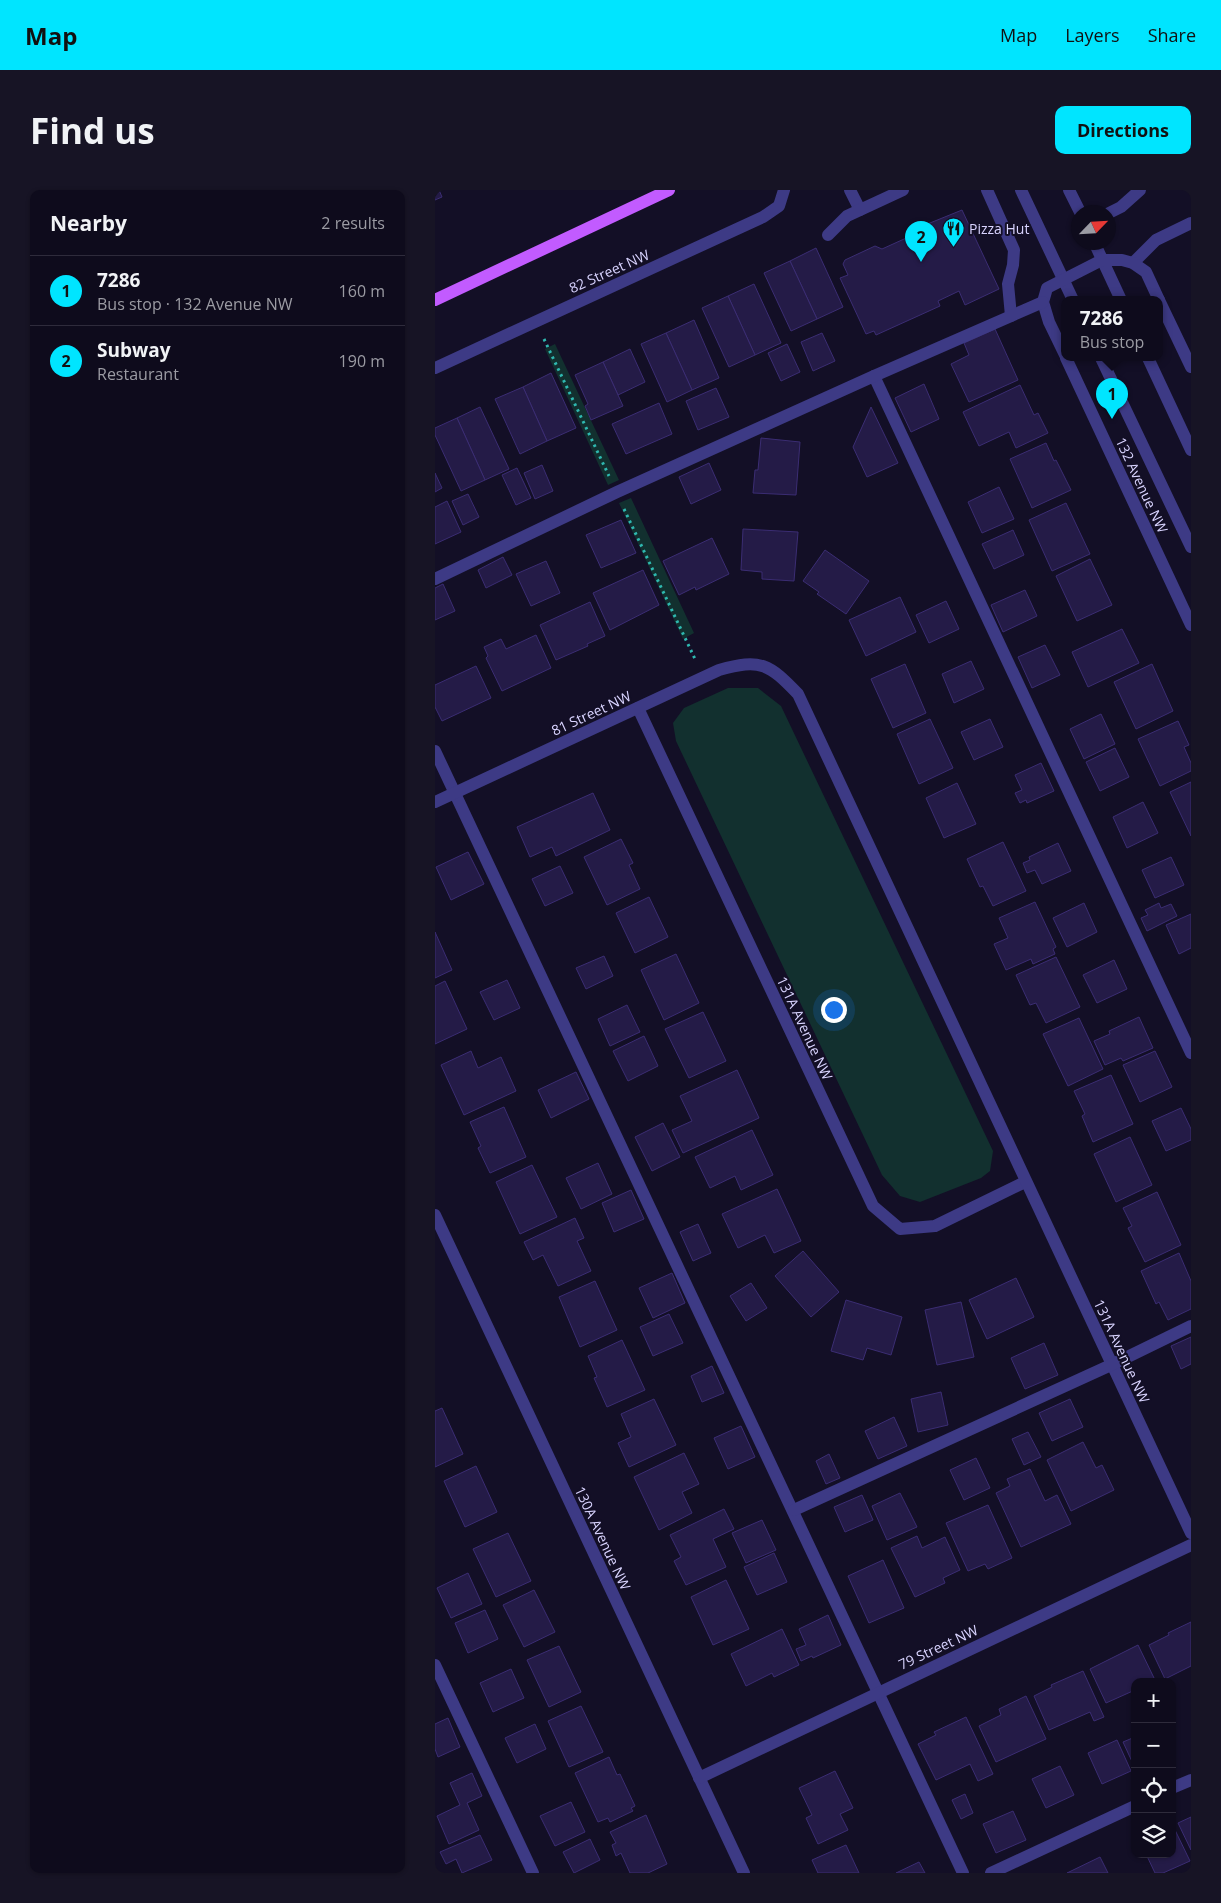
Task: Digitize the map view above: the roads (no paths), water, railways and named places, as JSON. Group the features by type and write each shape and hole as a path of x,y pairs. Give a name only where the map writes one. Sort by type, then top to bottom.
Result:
{"main road":[{"path":"435,300 669,190"}],"street":[{"name":"82 Street NW","path":"435,368 763,217 779,206 785,190"},
{"path":"850,190 860,210"},
{"path":"828,235 847,216 903,190"},
{"path":"987,190 1014,250 1013,265 1008,284 1011,316"},
{"path":"1021,190 1071,296"},
{"path":"1069,190 1076,205"},
{"path":"1116,210 1140,190"},
{"path":"1133,263 1156,240 1191,223"},
{"path":"1098,250 1119,296"},
{"path":"435,579 617,492 1043,302 1047,288 1102,260 1121,260 1133,263 1146,272 1157,296"},
{"name":"132 Avenue NW","path":"1043,302 1049,322 1061,348"},
{"path":"1163,308 1191,367"},
{"name":"132 Avenue NW","path":"1067,361 1191,625"},
{"name":"132 Avenue NW","path":"1102,361 1191,546"},
{"path":"1149,361 1191,450"},
{"path":"874,376 1191,1053"},
{"name":"81 Street NW","path":"435,802 719,670 741,663 764,664"},
{"name":"131A Avenue NW","path":"764,664 798,694 1191,1533"},
{"name":"131A Avenue NW","path":"638,708 873,1206 900,1229 935,1226 1025,1182"},
{"path":"435,751 794,1510 877,1692 963,1873"},
{"name":"130A Avenue NW","path":"435,1215 744,1873"},
{"path":"794,1510 1191,1326"},
{"name":"79 Street NW","path":"699,1778 1191,1544"},
{"path":"435,1665 533,1873"},
{"path":"1176,1786 1191,1780"},
{"path":"991,1873 1131,1808"}],"place":[{"name":"Pizza Hut","path":"953,247"},
{"name":"Subway","path":"921,262"},
{"name":"7286","path":"1112,419"}]}
